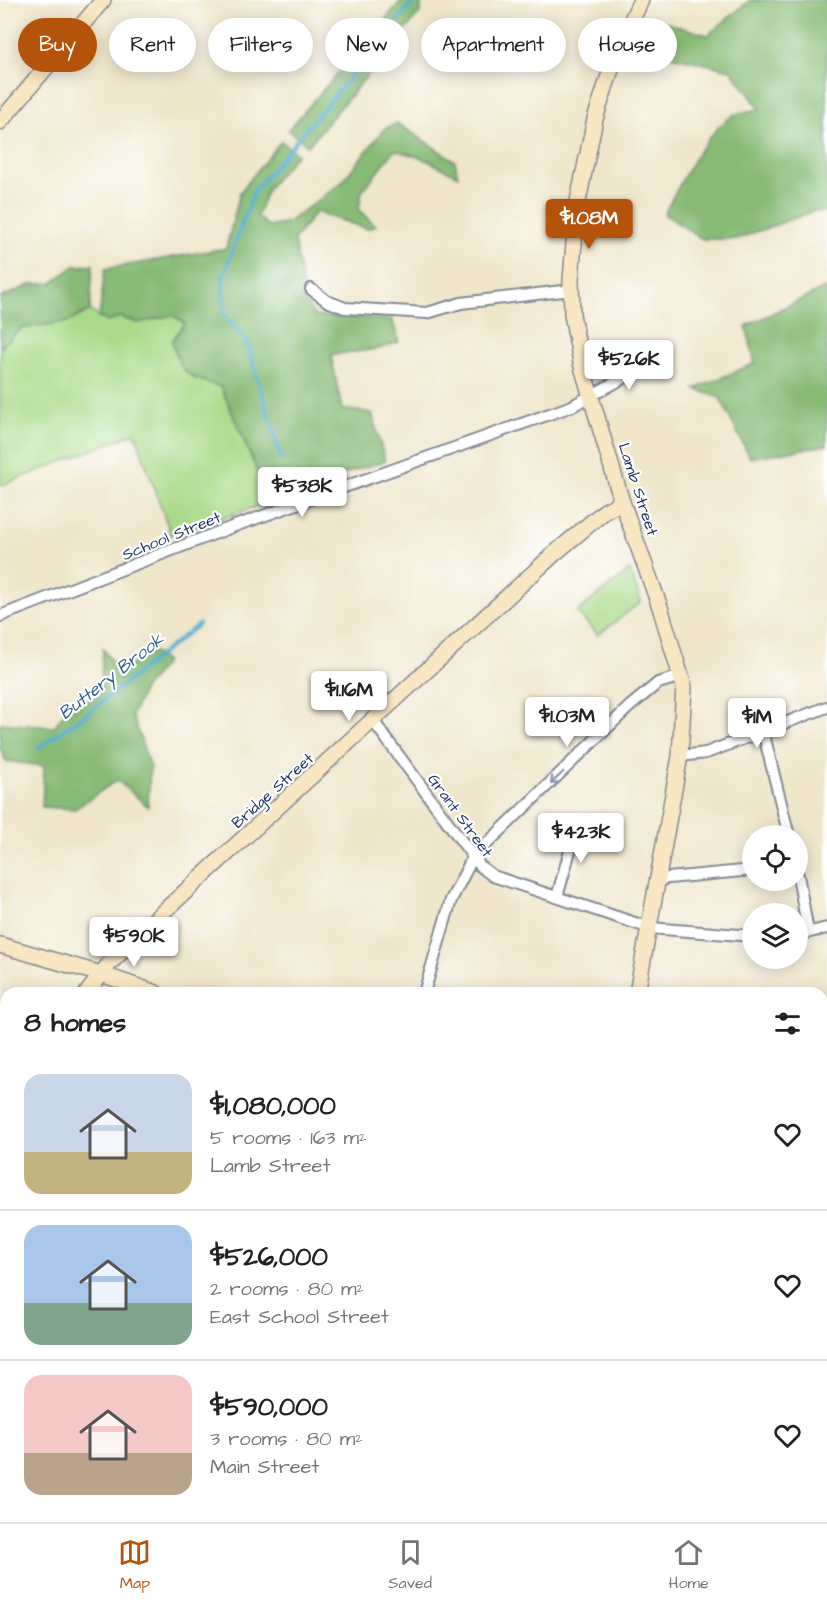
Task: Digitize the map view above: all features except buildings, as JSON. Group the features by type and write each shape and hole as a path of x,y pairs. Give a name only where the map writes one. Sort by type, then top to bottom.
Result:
{"main road":[{"path":"1,116 103,0"},
{"name":"Lamb Street","path":"638,987 680,756 685,709 682,676 622,502 576,346 571,290 575,225 592,130 612,64 641,0"},
{"name":"Bridge Street","path":"91,987 101,974 150,924 374,722 555,553 605,511 622,502"},
{"path":"0,945 139,987"}],"street":[{"path":"311,289 327,301 345,308 427,313 461,303 571,290"},
{"name":"School Street","path":"0,616 234,526 572,406 590,394 655,361"},
{"path":"426,987 452,900 473,857 629,707 658,683 682,676"},
{"path":"680,756 706,753 827,707"},
{"name":"Grant Street","path":"374,722 483,870 493,876 650,928 742,935"},
{"path":"763,731 786,825"},
{"path":"557,897 578,822"},
{"path":"658,879 742,871"},
{"path":"808,932 827,928"}],"green space":[{"path":"402,0 422,0 420,13 409,26 409,18 386,18"},
{"path":"750,0 827,0 827,212 814,211 737,239 702,239 664,214 693,160 711,135 733,115 760,109 731,70 677,57 677,26 708,35"},
{"path":"339,72 370,72 308,146 288,130"},
{"path":"397,123 455,161 458,176 422,158 395,150 362,191 359,210 376,226 367,229 316,212 294,240 306,303 315,316 392,319 399,342 378,349 331,355 342,409 372,413 385,461 269,498 221,387 193,377 179,362 172,341 185,323 172,315 138,323 120,317 108,322 99,317 105,269 226,248 240,192 281,141 297,154 268,188 257,217 269,226 288,222 341,183 384,129"},
{"path":"93,265 90,310 68,322 22,328 0,348 0,298 32,284 52,283 74,266"},
{"path":"827,287 827,445 750,458 720,398 695,389 755,363 746,326"},
{"path":"90,310 99,317 120,317 138,323 172,315 185,323 193,378 221,387 270,502 171,535 135,433 0,486 0,348 22,328 68,322"},
{"path":"630,570 641,602 598,635 577,612"},
{"path":"103,649 121,674 150,649 166,662 144,689 132,715 150,766 148,807 117,780 75,809 42,807 44,766 6,761 0,748 0,723 54,727 66,710 100,695"}],"waterway":[{"name":"Buttery Brook","path":"282,460 247,343 224,313 223,277 254,191 415,0"},
{"name":"Buttery Brook","path":"38,748 88,713 199,624"}]}
